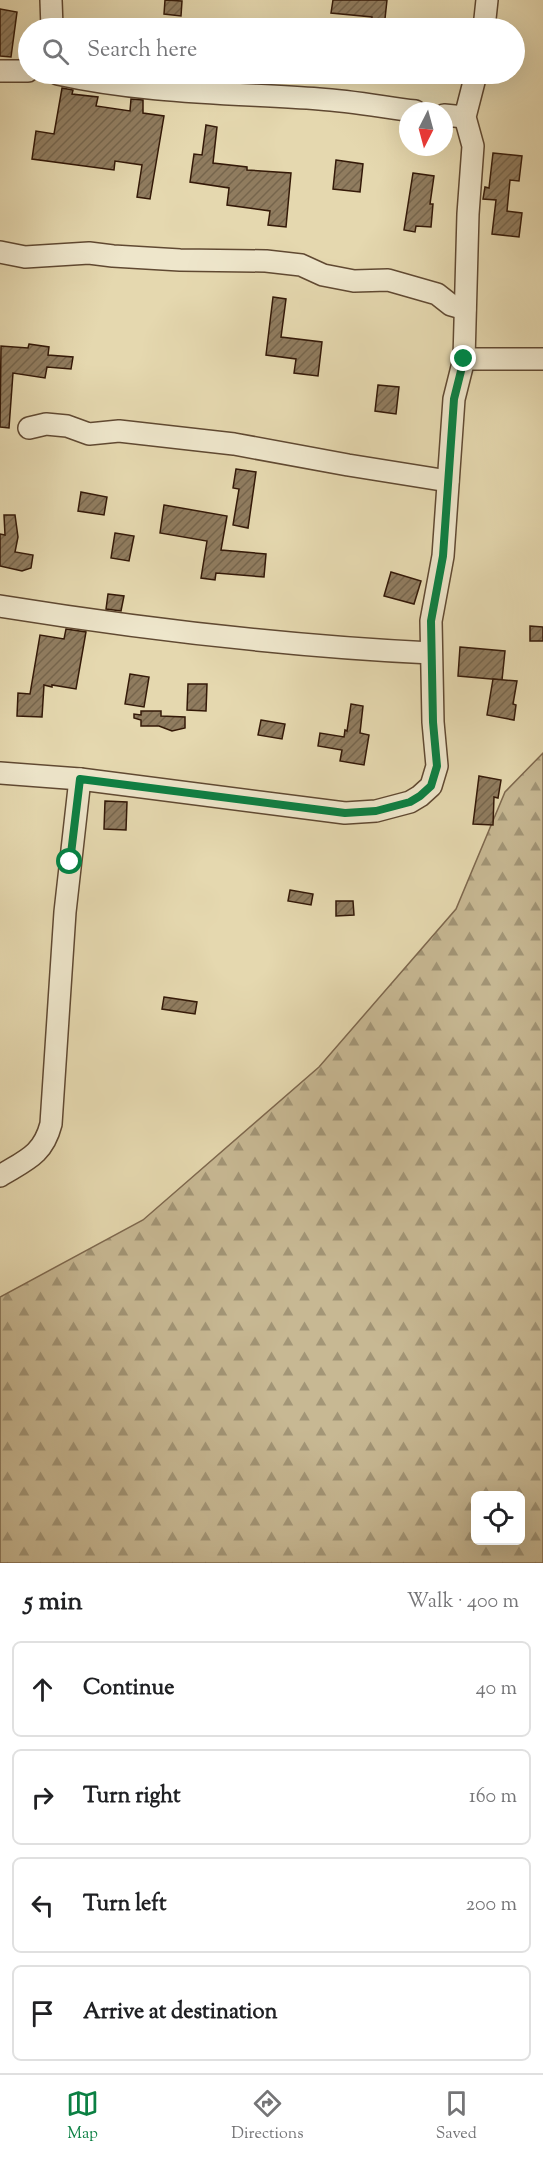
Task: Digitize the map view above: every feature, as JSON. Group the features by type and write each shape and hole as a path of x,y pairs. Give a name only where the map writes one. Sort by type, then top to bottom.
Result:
{"street":[{"path":"51,0 52,18"},
{"path":"485,18 487,0"},
{"path":"0,71 18,71"},
{"path":"123,84 213,94 320,99 399,109"},
{"path":"0,773 80,779 345,813 376,811 410,802 431,786 437,766 433,722 431,621 443,556 454,399 464,359 473,146 454,116 471,84"},
{"path":"0,252 25,256 89,253 180,260 266,261 301,265 323,275 354,281 388,280 437,294 452,305 465,309"},
{"path":"464,359 543,359"},
{"path":"29,428 46,424 67,426 89,434 119,431 234,444 448,481"},
{"path":"0,606 107,623 362,650 431,653"},
{"path":"0,1176 37,1153 47,1138 51,1124 64,912 80,779"}],"green space":[{"path":"543,753 543,1563 0,1563 0,1297 143,1220 319,1067 456,909 505,792"}],"building":[{"path":"165,0 182,1 181,16 164,14"},
{"path":"333,0 387,0 385,18 331,13"},
{"path":"0,9 17,12 11,57 0,56"},
{"path":"62,88 73,90 72,94 98,97 96,106 130,111 131,99 143,100 143,113 164,116 150,199 137,197 142,165 115,161 114,170 32,159 36,131 54,134"},
{"path":"206,125 217,127 213,163 247,167 247,170 291,173 286,227 268,225 270,211 227,205 229,188 190,182 194,154 202,155"},
{"path":"493,153 522,156 519,181 510,180 507,211 522,213 519,237 492,234 496,200 483,199 485,187 489,188"},
{"path":"336,160 363,164 360,192 333,189"},
{"path":"413,173 434,176 430,204 433,204 431,227 416,226 415,232 404,230"},
{"path":"273,297 286,299 281,337 322,342 318,376 294,373 296,359 266,355"},
{"path":"29,344 49,347 48,355 73,357 71,369 47,367 45,378 13,373 9,428 0,427 1,346 28,348"},
{"path":"378,385 399,387 396,414 375,411"},
{"path":"236,469 256,472 248,528 233,525 239,489 233,488"},
{"path":"81,492 107,497 104,515 78,511"},
{"path":"164,505 227,516 221,550 266,554 264,577 216,573 215,580 201,578 207,541 160,533"},
{"path":"4,515 15,515 18,537 15,552 33,555 31,568 22,571 0,566 0,534 5,535"},
{"path":"115,533 134,536 129,561 111,558"},
{"path":"391,572 421,581 414,604 384,596"},
{"path":"108,594 124,596 121,611 106,609"},
{"path":"530,626 543,627 543,641 530,641"},
{"path":"66,629 86,632 76,689 44,685 42,717 17,716 18,693 30,694 40,635 64,639"},
{"path":"460,647 505,651 502,680 458,676"},
{"path":"130,674 149,677 144,707 125,704"},
{"path":"493,679 517,681 513,704 516,705 514,720 487,715"},
{"path":"188,684 207,684 206,711 187,710"},
{"path":"351,704 363,706 360,733 369,735 364,765 340,761 342,750 318,746 320,733 344,737"},
{"path":"141,711 161,711 161,716 185,717 185,728 172,731 159,726 141,726 141,720 134,718 134,714 141,715"},
{"path":"261,720 285,724 282,739 258,735"},
{"path":"479,776 501,780 498,798 494,797 493,825 473,824"},
{"path":"105,801 127,802 126,830 104,829"},
{"path":"290,890 313,894 311,905 288,901"},
{"path":"336,901 353,901 354,915 336,916"},
{"path":"164,997 197,1002 195,1014 162,1009"}],"route":[{"path":"70,862 80,779 345,813 391,808 410,802 431,786 437,766 433,722 431,621 443,556 454,399 464,359"}]}
